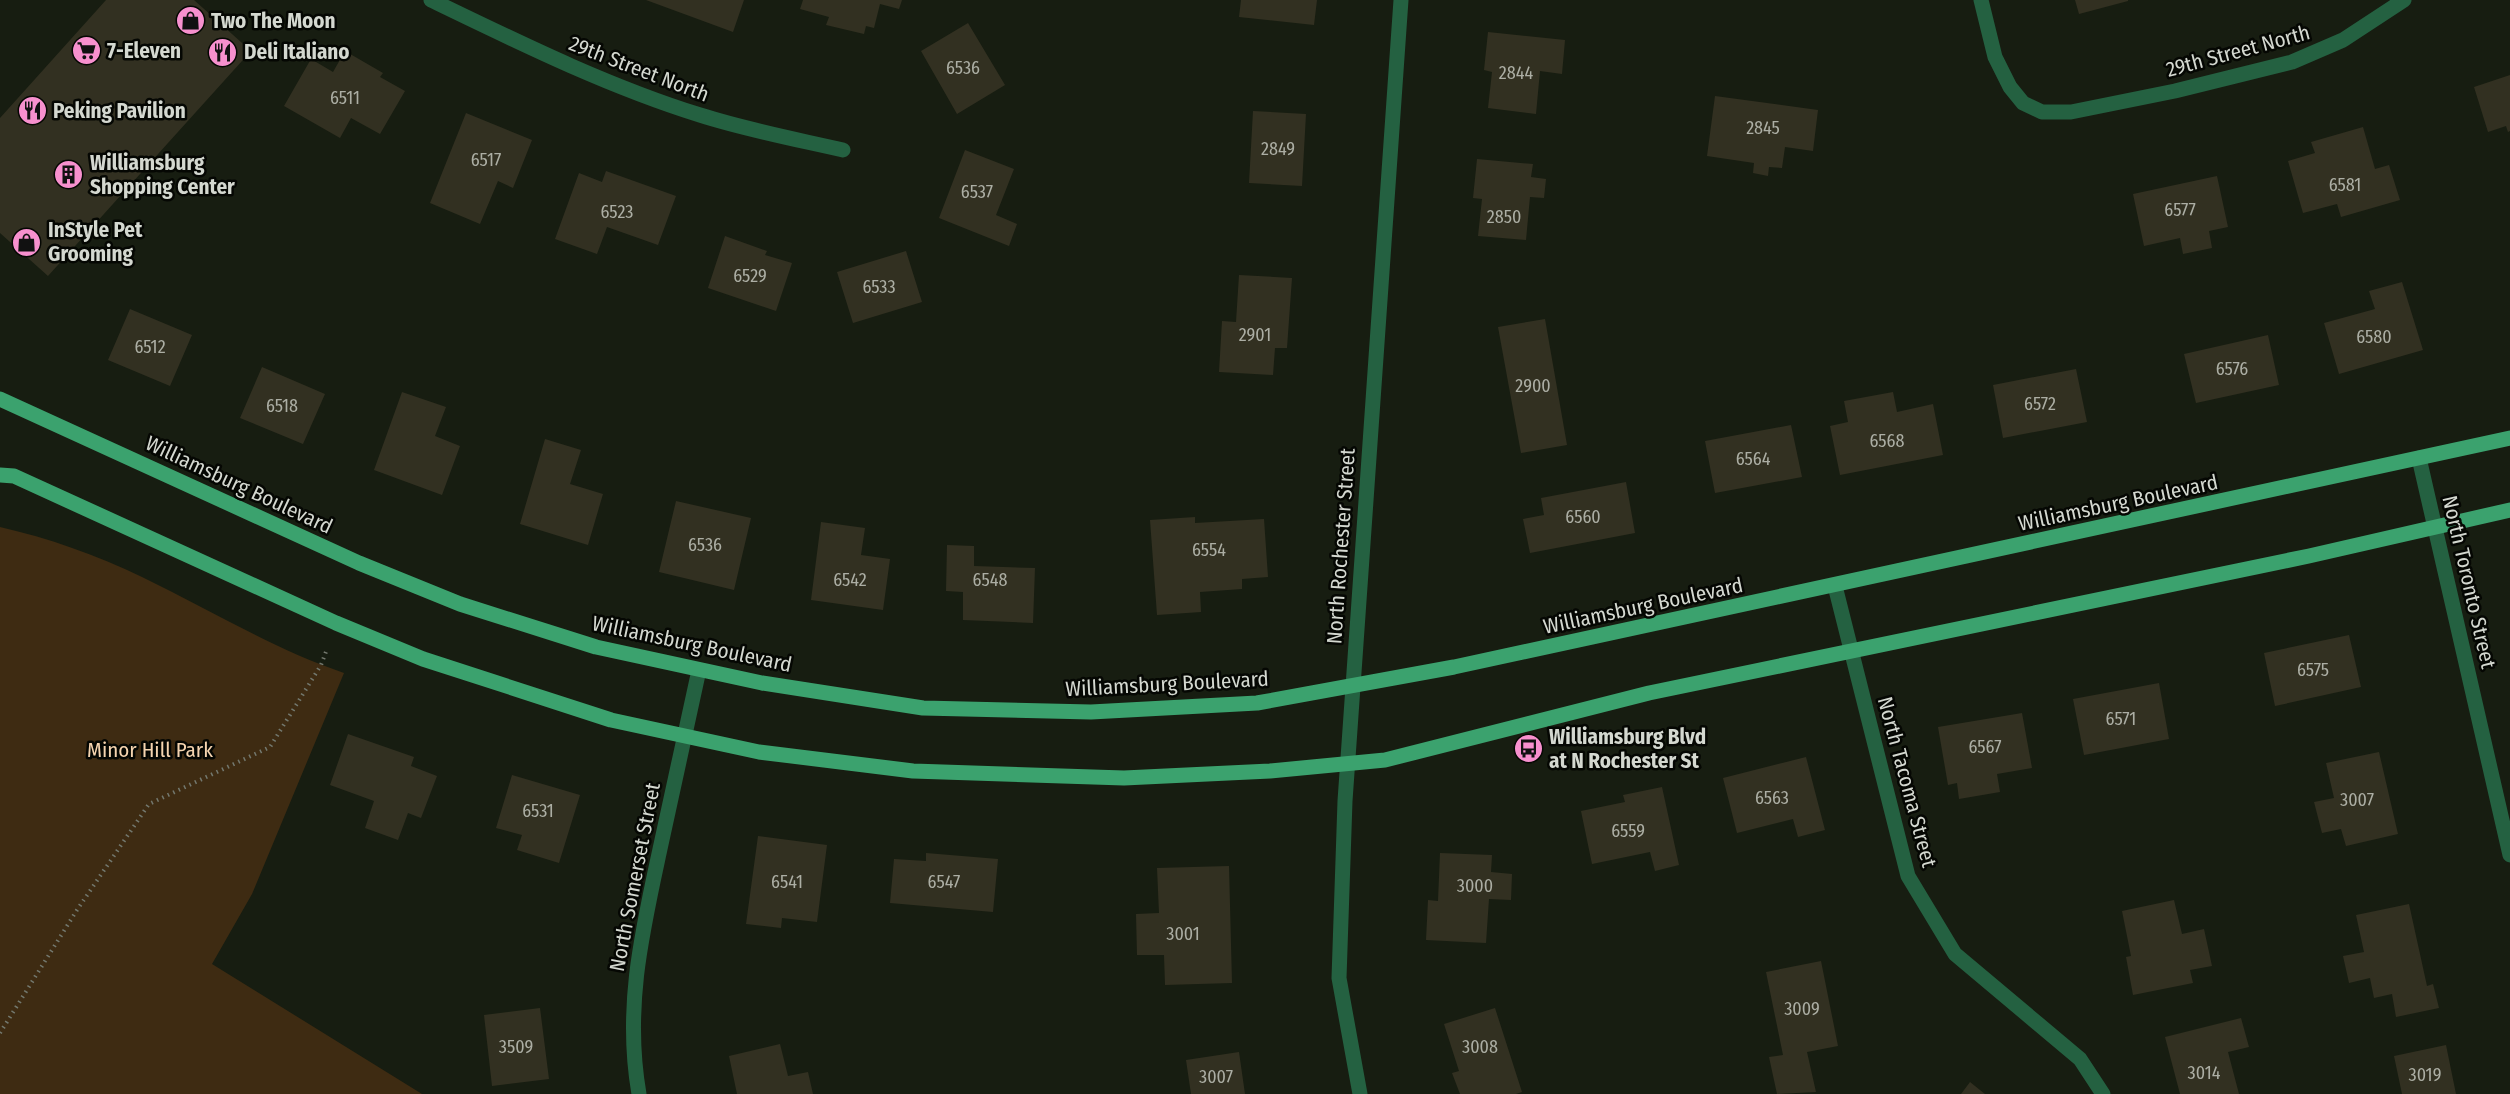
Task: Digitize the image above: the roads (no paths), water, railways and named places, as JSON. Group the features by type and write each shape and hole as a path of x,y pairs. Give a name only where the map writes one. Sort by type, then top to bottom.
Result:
{"main road":[{"name":"Williamsburg Boulevard","path":"0,399 359,563 460,604 596,647 762,683 934,708 1091,712 1257,703 1454,667 2510,438"},
{"path":"5,474 336,623 423,659 611,720 759,752 913,771 1124,778 1270,771 1384,760 1649,693 2309,556 2510,510"}],"street":[{"name":"29th Street North","path":"431,0 569,65 700,116 843,150"},
{"name":"North Rochester Street","path":"1360,1094 1339,978 1347,764 1401,0"},
{"name":"29th Street North","path":"1981,0 1995,57 2010,87 2023,103 2042,112 2071,112 2175,91 2292,62 2343,40 2404,0"},
{"name":"North Toronto Street","path":"2419,458 2510,855"},
{"name":"North Tacoma Street","path":"1835,586 1908,876 1955,954 2079,1059 2103,1094"},
{"name":"North Somerset Street","path":"639,1094 632,1043 633,993 642,932 699,670"}],"place":[{"name":"Two The Moon","path":"190,21"},
{"name":"7-Eleven","path":"86,51"},
{"name":"Deli Italiano","path":"223,52"},
{"name":"Peking Pavilion","path":"32,111"},
{"name":"Williamsburg Shopping Center","path":"69,175"},
{"name":"InStyle Pet Grooming","path":"27,242"},
{"name":"Williamsburg Blvd at N Rochester St","path":"1528,749"}],"park label":[{"name":"Minor Hill Park","path":"150,750"}]}
